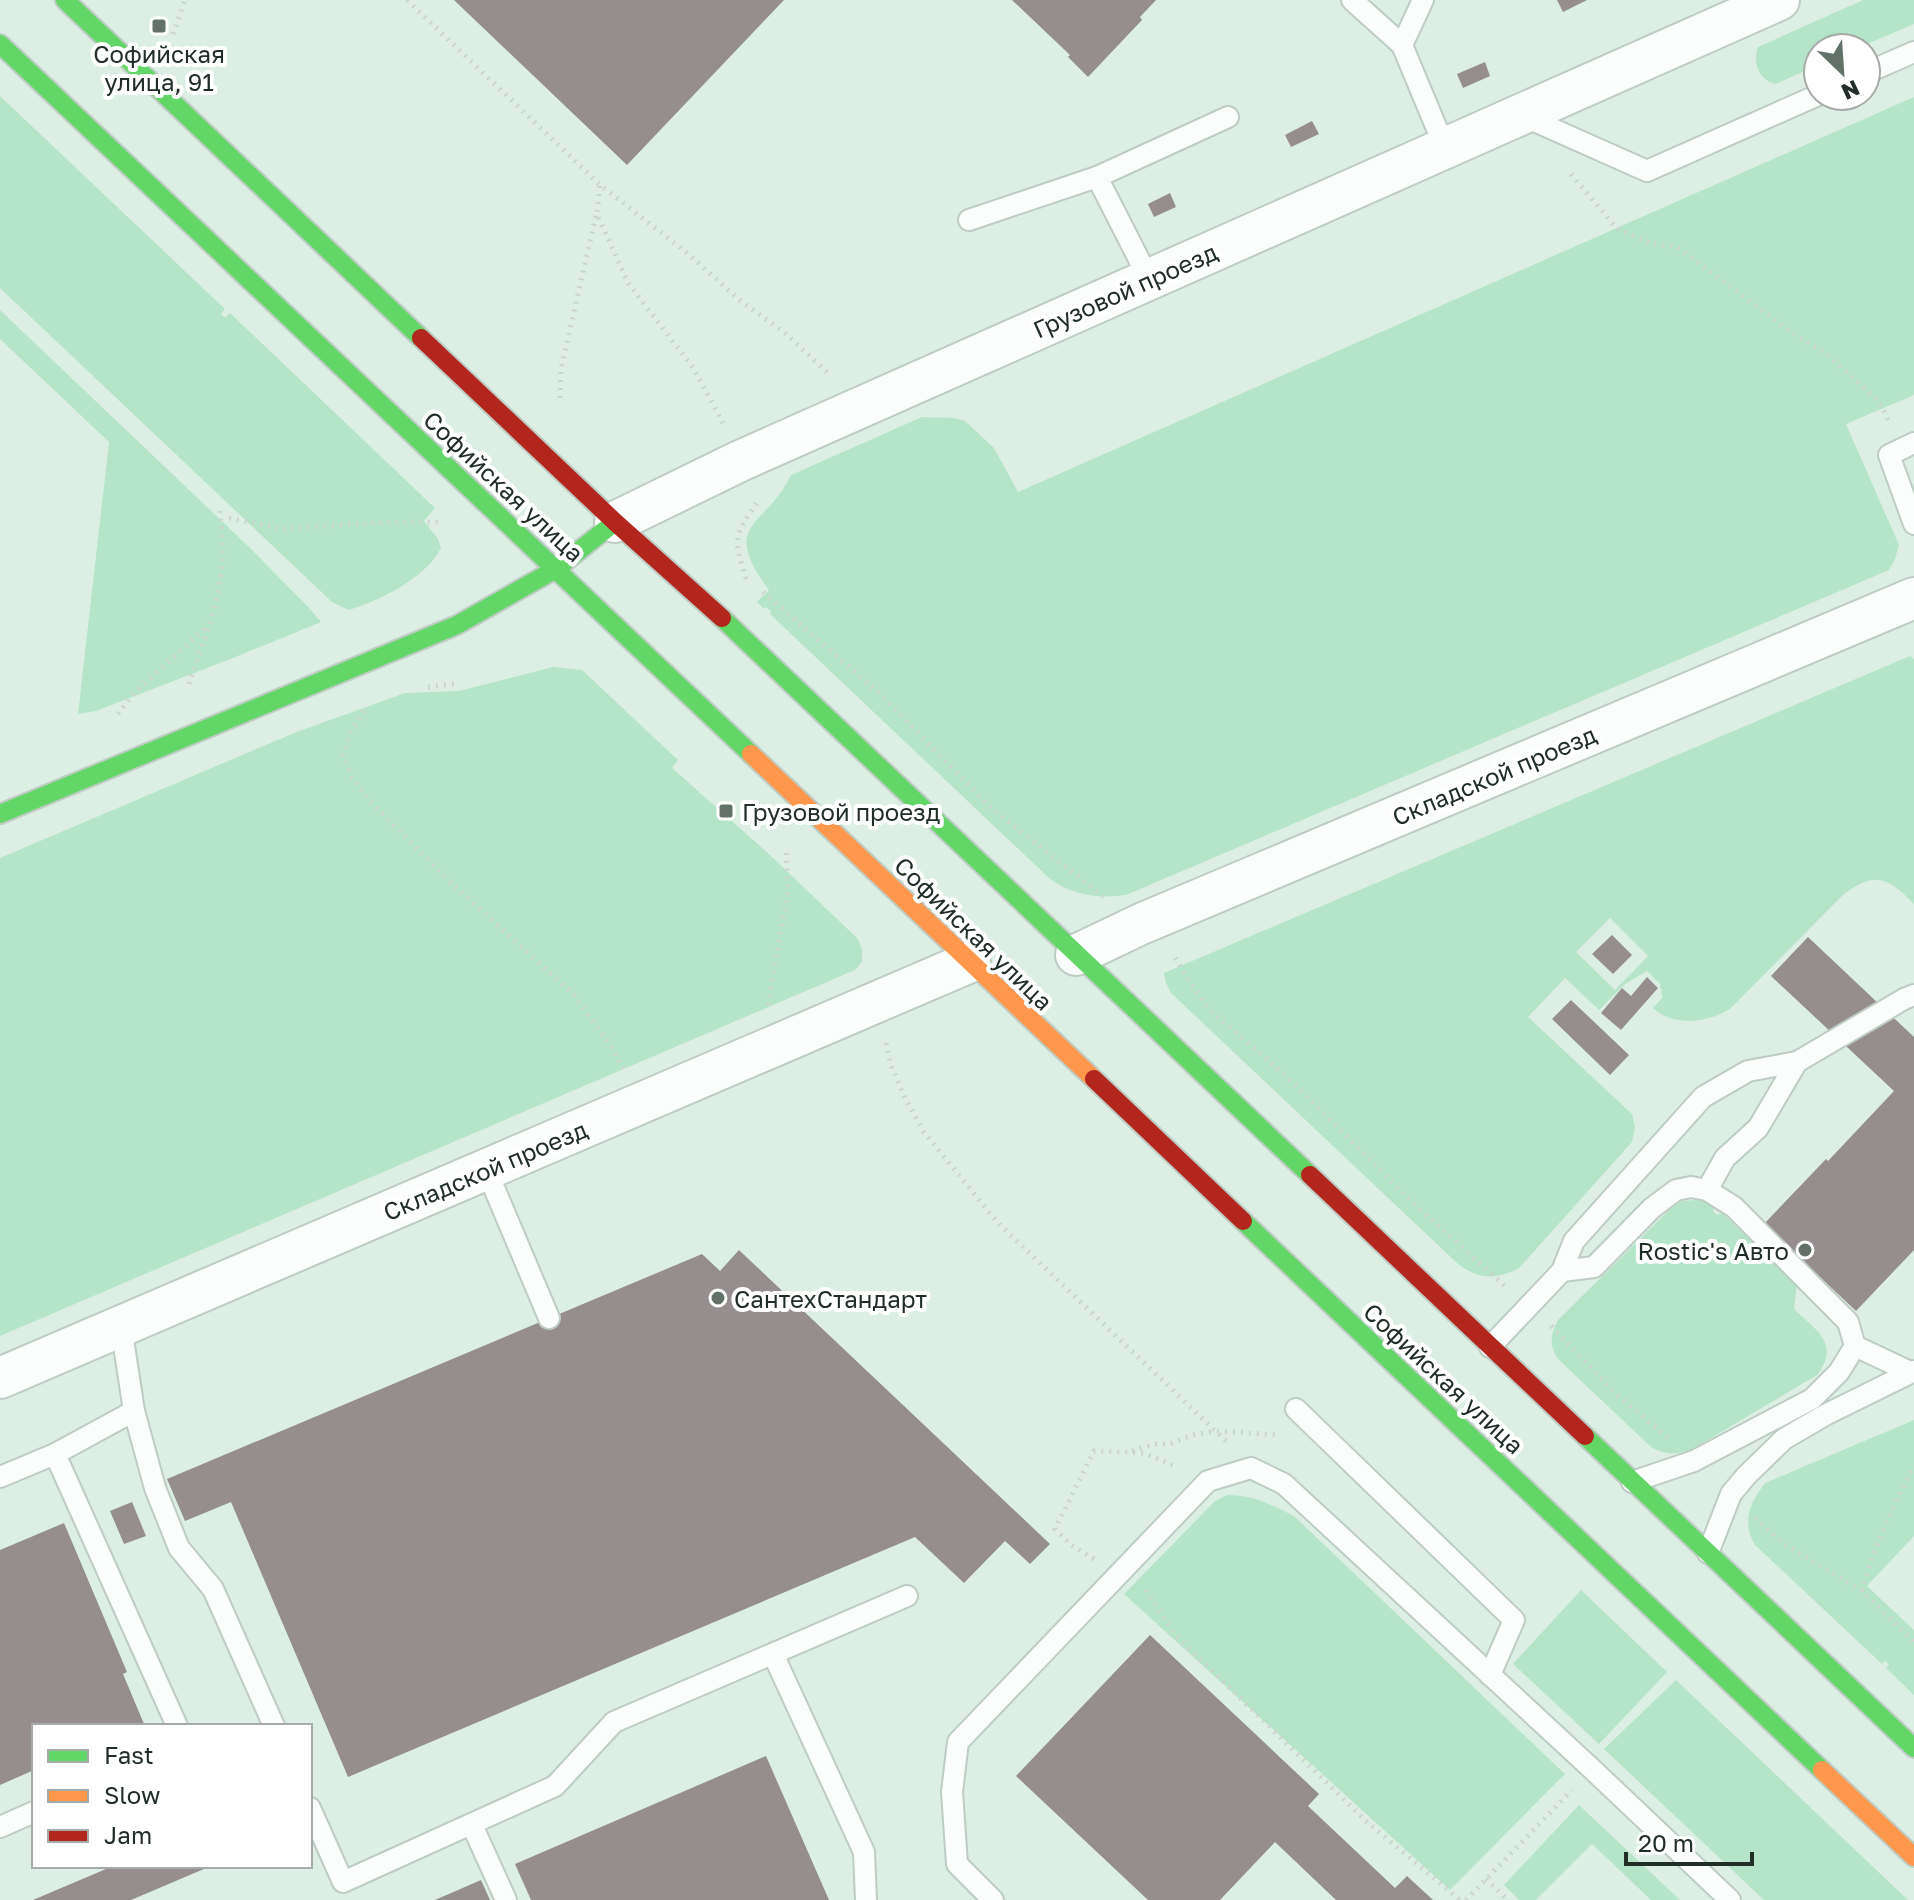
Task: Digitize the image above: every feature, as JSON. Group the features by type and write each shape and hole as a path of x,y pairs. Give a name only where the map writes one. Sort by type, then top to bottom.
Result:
{"main road":[{"name":"Софийская улица","path":"65,0 615,522 715,611 1914,1748"},
{"name":"Софийская улица","path":"0,44 1914,1857"},
{"name":"Грузовой проезд","path":"0,814 457,625 556,569 615,522"}],"street":[{"name":"Грузовой проезд","path":"615,522 740,461 1779,0"},
{"name":"Складской проезд","path":"1076,955 1141,924 1914,598"},
{"name":"Складской проезд","path":"0,1378 970,962"}],"lane":[{"path":"1352,0 1402,45 1445,148"},
{"path":"1402,45 1423,0"},
{"path":"1882,66 1914,52"},
{"path":"1521,115 1647,171 1802,102"},
{"path":"969,220 1097,177 1228,117"},
{"path":"1097,177 1149,279"},
{"path":"1907,446 1889,455 1914,524"},
{"path":"1490,1347 1562,1271 1574,1241 1703,1097 1748,1071 1797,1062 1914,995"},
{"path":"1707,1190 1725,1158 1758,1128 1797,1062"},
{"path":"486,1169 549,1318"},
{"path":"1562,1271 1594,1267 1652,1208 1676,1190 1691,1187 1707,1190 1734,1207 1848,1322 1855,1346 1839,1372 1812,1399 1694,1461 1632,1482"},
{"path":"121,1326 134,1411 155,1488 179,1548 213,1589 273,1724"},
{"path":"1855,1346 1912,1372"},
{"path":"1708,1553 1731,1494 1784,1439 1912,1372"},
{"path":"1296,1409 1514,1620 1490,1675"},
{"path":"0,1477 55,1454 134,1411"},
{"path":"55,1454 176,1724"},
{"path":"993,1900 957,1864 952,1792 958,1742 1208,1481 1251,1468 1284,1484 1730,1900"},
{"path":"312,1812 343,1882 555,1786 614,1722 907,1596"},
{"path":"773,1654 864,1852 866,1900"},
{"path":"0,1827 32,1813"},
{"path":"472,1825 506,1900"}],"path":[{"path":"173,34 185,0"},
{"path":"407,0 600,185 686,252 742,302 785,333 831,376"},
{"path":"1568,171 1616,228 1649,243 1677,247 1794,334 1828,355 1877,400 1907,446"},
{"path":"560,398 561,369 597,214 600,185"},
{"path":"597,214 628,283 694,369 723,424"},
{"path":"759,500 739,531 737,550 744,582 774,601 878,692 990,807 1141,924"},
{"path":"189,684 220,581 220,510"},
{"path":"229,518 281,529 438,522"},
{"path":"118,714 137,690 209,625"},
{"path":"419,689 459,683"},
{"path":"367,706 350,733 343,755 360,789 445,877 574,995 614,1050 621,1066 668,1092"},
{"path":"761,1052 788,889 786,852"},
{"path":"884,999 891,1065 923,1131 998,1223 1251,1468"},
{"path":"1126,1452 1215,1431 1324,1436"},
{"path":"1094,1451 1055,1529 1071,1545 1142,1584 1174,1634 1367,1822 1463,1900 1592,1769"},
{"path":"1914,1466 1870,1562 1862,1591 1914,1642"},
{"path":"1486,1879 1508,1900"}],"green space":[{"path":"1863,0 1914,0 1914,24 1882,38 1882,32 1802,32 1802,72 1776,84 1765,79 1758,70 1758,47"},
{"path":"0,96 225,309 221,314 225,318 230,313 435,508 424,521 441,548 413,579 388,594 349,610 332,602 0,288"},
{"path":"1914,97 1914,395 1846,424 1899,545 1889,570 1126,895 1106,896 1077,892 1050,879 770,614 771,611 757,602 769,590 754,568 747,551 747,538 791,475 922,417 965,421 994,448 1018,492"},
{"path":"0,310 248,546 321,622 96,711 78,714 109,442 0,339"},
{"path":"1910,656 1914,659 1914,904 1897,888 1882,880 1855,886 1730,1009 1701,1020 1671,1018 1653,1008 1663,997 1662,990 1647,971 1625,984 1599,1010 1565,978 1528,1017 1632,1114 1635,1127 1632,1142 1519,1268 1511,1272 1495,1276 1480,1275 1457,1263 1171,993 1164,973","holes":["1610,918 1648,956 1615,990 1576,952"]},
{"path":"553,667 582,670 678,760 672,768 858,939 862,962 855,970 0,1336 0,858 294,733 405,693 459,691"},
{"path":"1682,1201 1705,1201 1714,1207 1717,1215 1722,1213 1797,1284 1794,1309 1823,1338 1827,1355 1817,1375 1696,1447 1669,1453 1652,1448 1558,1359 1552,1345 1552,1335 1558,1320 1671,1208"},
{"path":"1914,1420 1914,1536 1867,1586 1914,1630 1914,1695 1886,1668 1889,1665 1885,1661 1882,1664 1755,1545 1748,1520 1755,1498 1765,1483"},
{"path":"1227,1495 1262,1502 1295,1517 1565,1774 1450,1890 1124,1594 1214,1502"},
{"path":"1581,1590 1667,1672 1599,1744 1513,1664"},
{"path":"1676,1680 1908,1900 1764,1900 1604,1749"},
{"path":"1579,1805 1680,1900 1651,1900 1592,1844 1536,1900 1519,1900 1504,1885"}],"building":[{"path":"454,0 784,0 627,165"},
{"path":"1012,0 1156,0 1140,17 1142,20 1088,77 1068,57 1070,55"},
{"path":"1557,0 1587,0 1563,12"},
{"path":"1485,62 1490,76 1463,88 1457,74"},
{"path":"1312,121 1319,134 1291,147 1285,135"},
{"path":"1170,193 1176,207 1154,217 1148,204"},
{"path":"1612,935 1632,955 1613,974 1592,954"},
{"path":"1808,937 1914,1037 1914,1250 1856,1311 1764,1224 1894,1091 1771,976"},
{"path":"1647,977 1658,988 1621,1030 1601,1013 1622,988 1631,996"},
{"path":"1571,1000 1629,1055 1610,1075 1552,1019"},
{"path":"739,1250 1050,1544 1030,1564 1005,1541 964,1583 915,1537 348,1777 231,1502 185,1521 167,1479 702,1254 720,1271"},
{"path":"132,1502 146,1536 124,1544 110,1511"},
{"path":"64,1523 127,1672 123,1674 144,1724 32,1724 32,1771 0,1785 0,1550"},
{"path":"1150,1635 1319,1794 1308,1806 1395,1888 1407,1876 1433,1900 1336,1900 1275,1842 1220,1900 1148,1900 1016,1776"},
{"path":"766,1756 829,1900 531,1900 515,1864"},
{"path":"108,1868 206,1868 131,1900 33,1900"},
{"path":"481,1880 490,1900 435,1900"}],"traffic: fast":[{"path":"65,0 421,338"},
{"path":"0,44 751,754"},
{"path":"0,814 457,625 556,569 615,522"},
{"path":"722,618 1310,1175"},
{"path":"1243,1221 1822,1770"},
{"path":"1585,1436 1914,1748"}],"traffic: slow":[{"path":"751,754 1094,1079"},
{"path":"1822,1770 1914,1857"}],"traffic: jam":[{"path":"421,338 615,522 722,618"},
{"path":"1094,1079 1243,1221"},
{"path":"1310,1175 1585,1436"}],"place":[{"name":"Софийская улица, 91","path":"159,26"},
{"name":"Грузовой проезд","path":"726,811"},
{"name":"Rostic's Авто","path":"1805,1250"},
{"name":"СантехСтандарт","path":"718,1298"}]}
